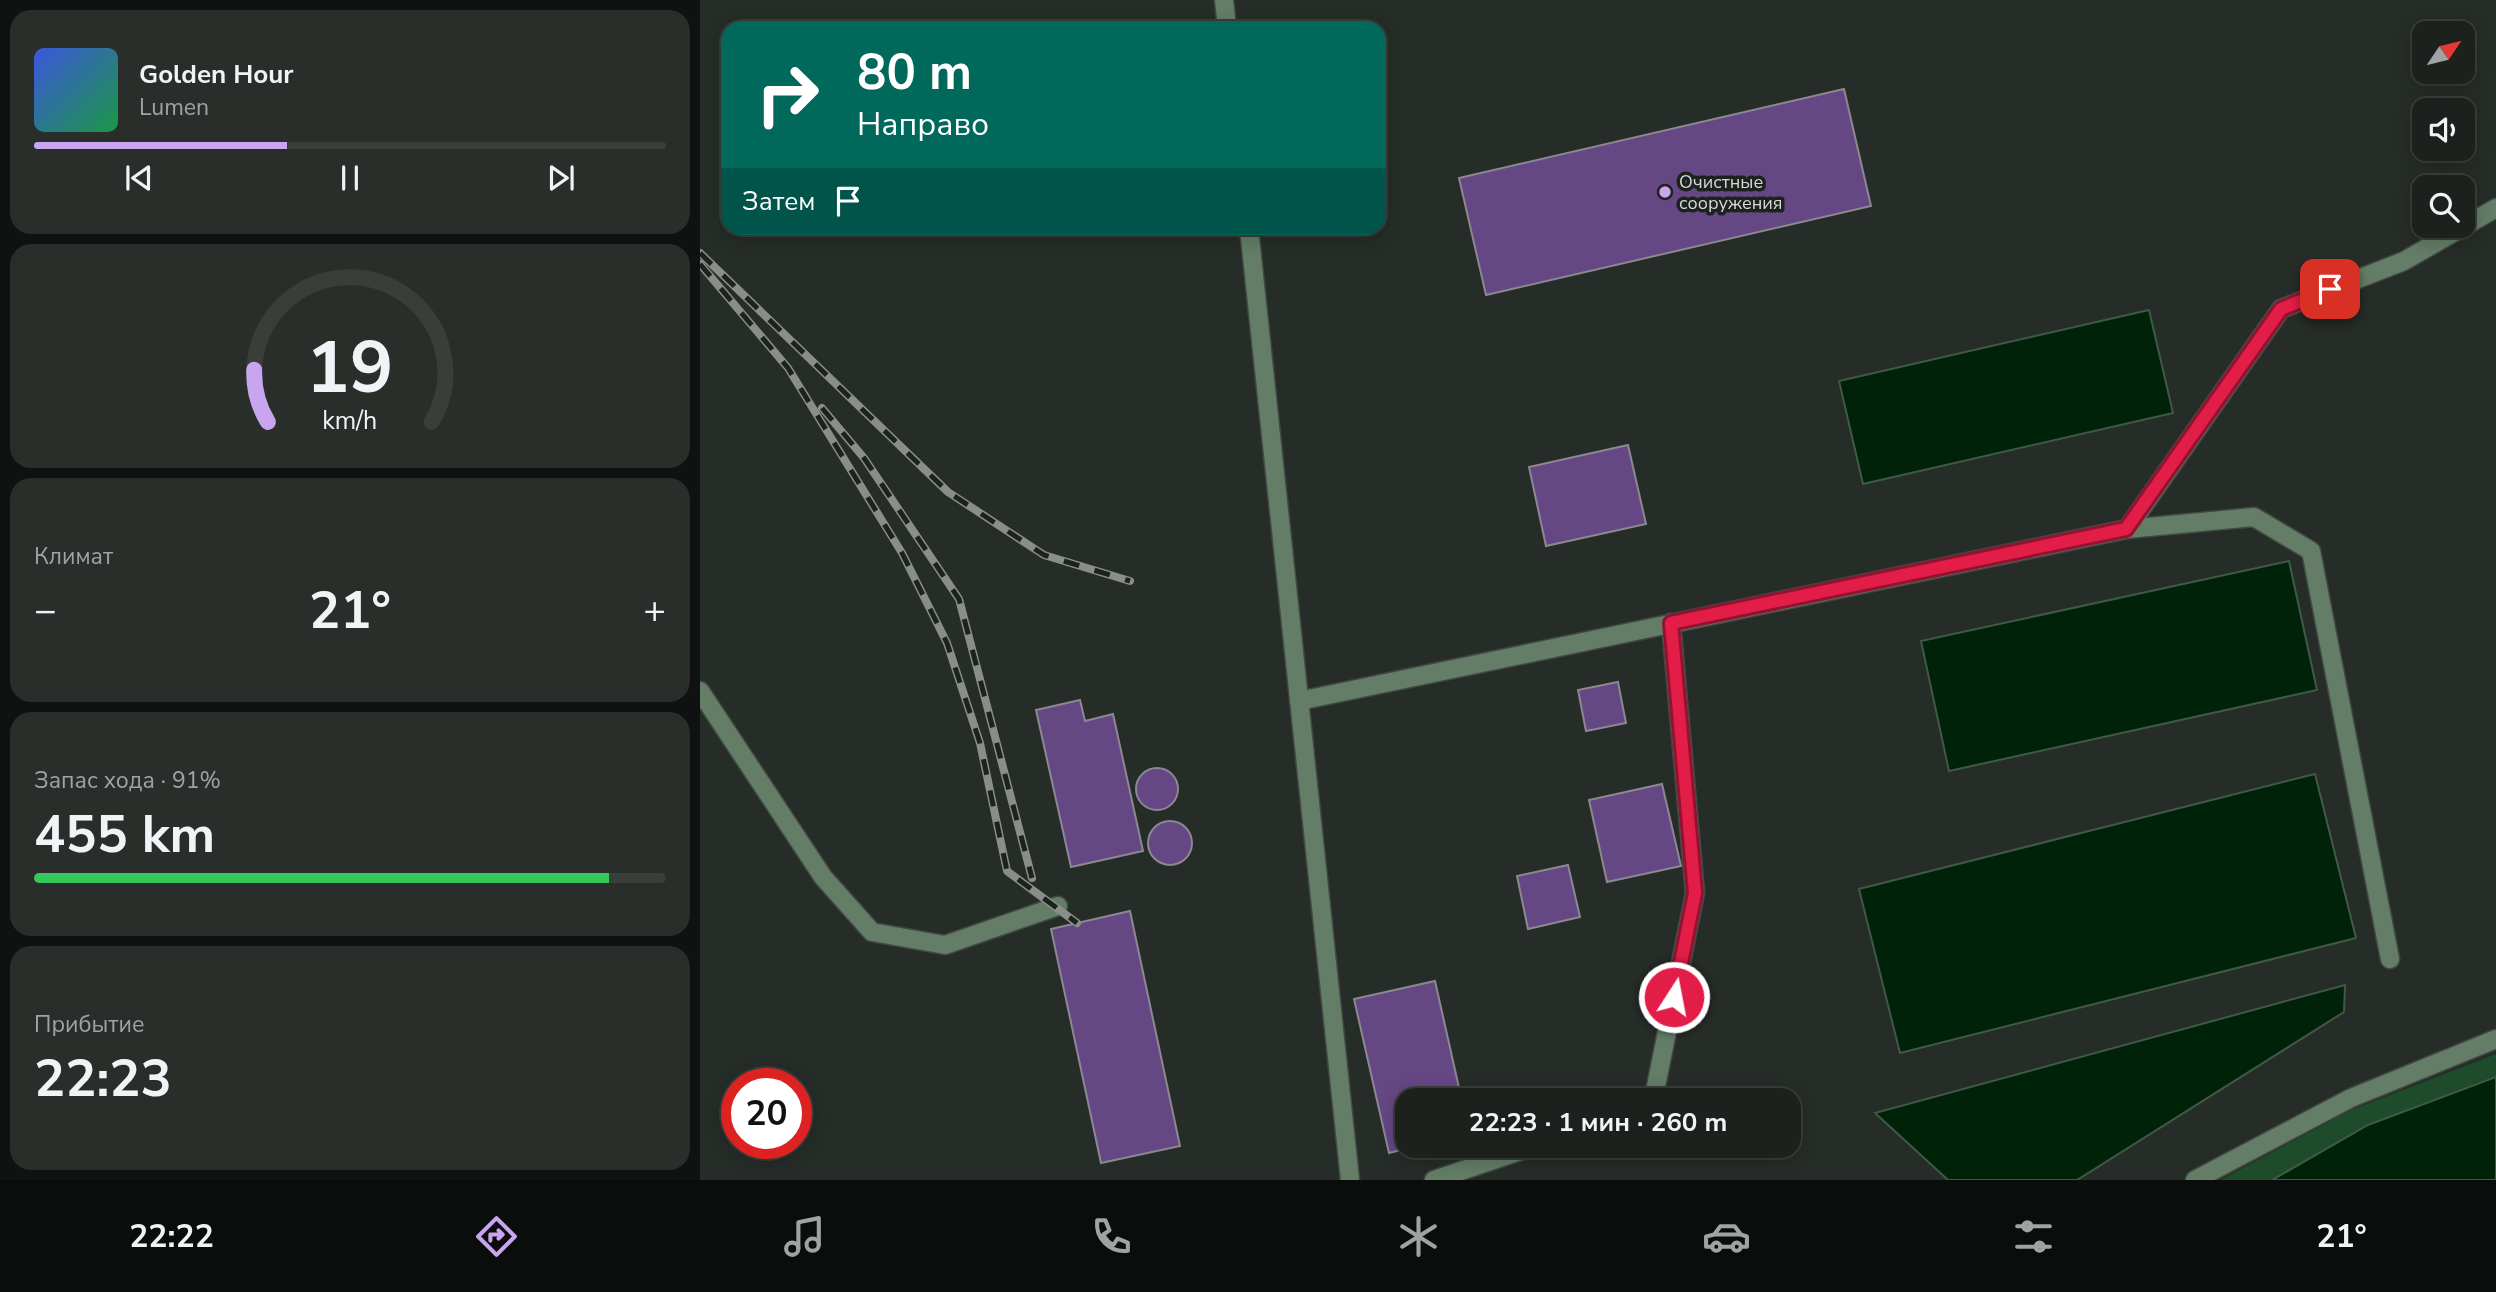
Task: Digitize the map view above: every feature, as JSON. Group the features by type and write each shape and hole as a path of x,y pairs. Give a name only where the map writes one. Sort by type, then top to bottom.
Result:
{"lane":[{"path":"1224,0 1226,21"},
{"path":"2126,529 2281,309 2404,261 2496,208"},
{"path":"1250,235 1350,1180"},
{"path":"1299,701 2126,529 2253,517 2311,551 2390,959"},
{"path":"1656,1088 1695,893 1671,623"},
{"path":"700,691 823,877 872,932 945,945 1058,906"},
{"path":"2195,1180 2351,1098 2496,1039"},
{"path":"1434,1180 1499,1158"}],"shaded area":[{"path":"2149,310 2173,413 1863,484 1839,381"},
{"path":"2289,561 2317,690 1949,771 1921,641"},
{"path":"2315,774 2356,938 1900,1053 1859,889"},
{"path":"2345,985 2344,1012 2077,1180 1948,1180 1875,1113"},
{"path":"2496,1054 2496,1077 2368,1125 2272,1180 2220,1180 2351,1110"},
{"path":"2496,1077 2496,1180 2272,1180 2368,1125"}],"building":[{"name":"Очистные сооружения","path":"1844,89 1871,206 1486,295 1459,178"},
{"path":"1628,445 1646,524 1546,546 1529,467"},
{"path":"1618,682 1626,723 1586,731 1578,690"},
{"path":"1080,700 1085,721 1113,714 1143,851 1071,867 1036,710"},
{"path":"1157,768 1172,774 1178,789 1172,804 1157,810 1142,804 1136,789 1142,774"},
{"path":"1662,784 1681,866 1607,882 1589,800"},
{"path":"1170,821 1179,822 1186,827 1191,834 1191,852 1186,859 1179,864 1170,865 1161,864 1154,859 1149,852 1148,843 1149,834 1154,827 1161,822"},
{"path":"1568,865 1580,917 1528,929 1517,876"},
{"path":"1130,911 1180,1146 1101,1163 1051,929"},
{"path":"1435,981 1459,1088 1395,1088 1395,1152 1389,1153 1354,999"}],"railway":[{"path":"700,253 948,492 1044,555 1130,581"},
{"path":"700,264 788,368 902,553 947,643 980,743 1007,871 1077,923"},
{"path":"822,408 864,458 959,599 1032,878"}],"place":[{"name":"Очистные сооружения","path":"1665,192"}],"route":[{"path":"1674,997 1695,893 1671,623 2126,529 2281,309 2330,289"}]}
